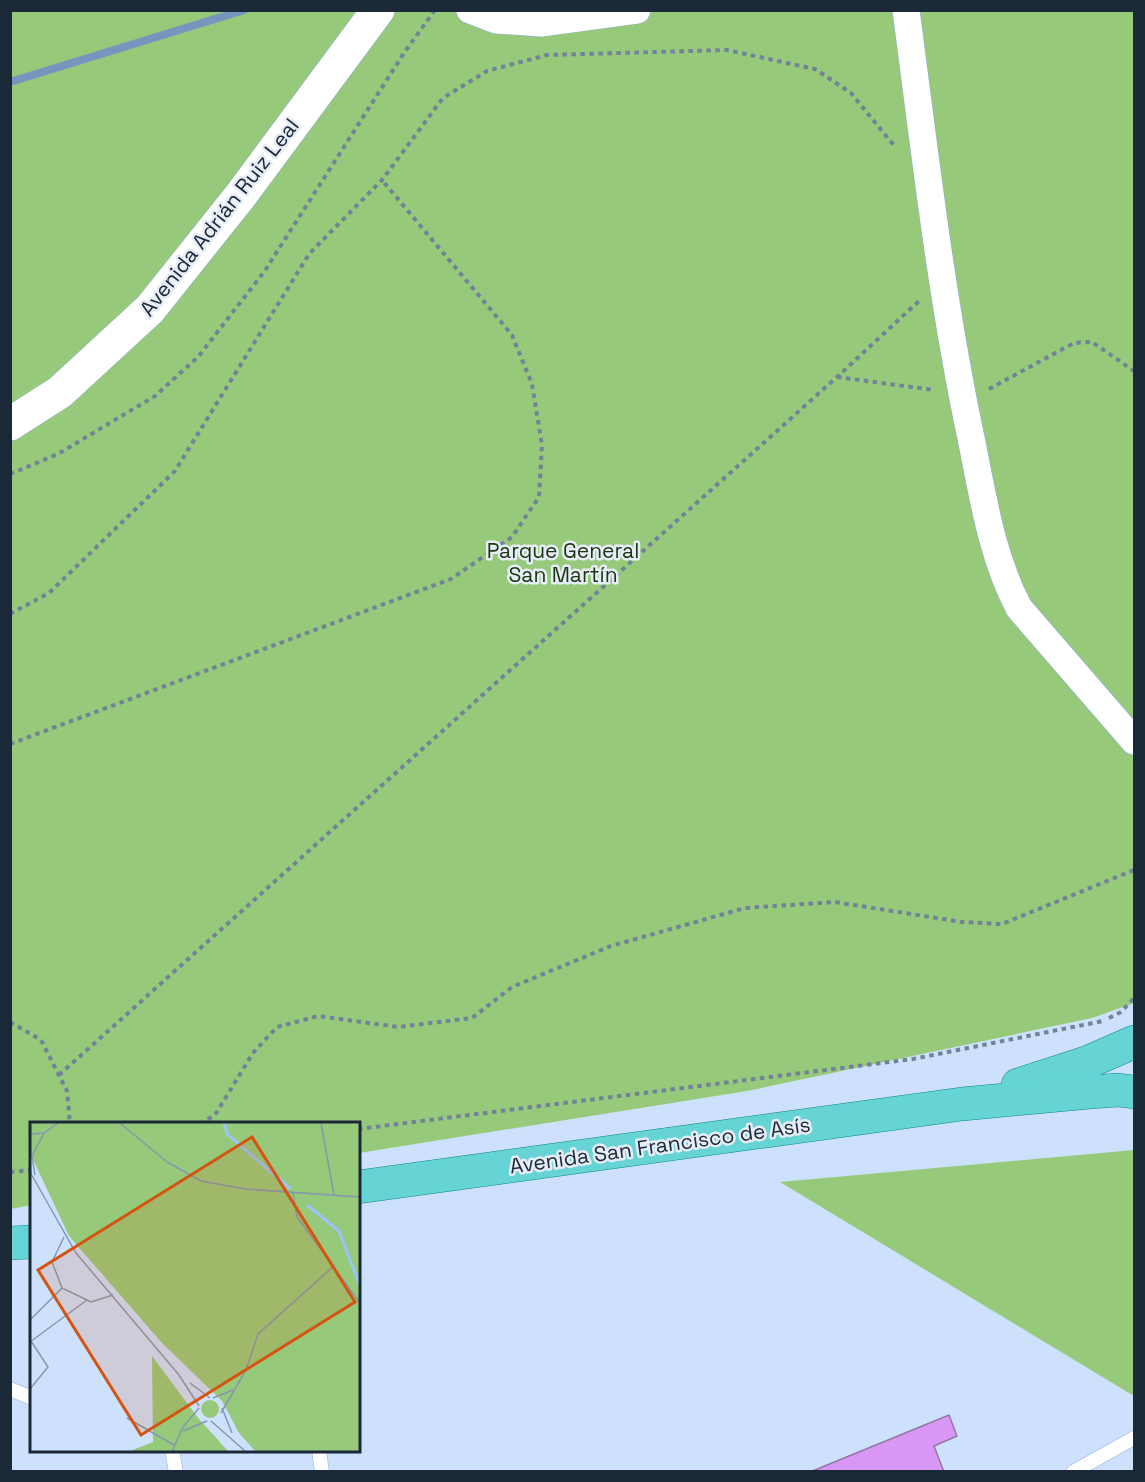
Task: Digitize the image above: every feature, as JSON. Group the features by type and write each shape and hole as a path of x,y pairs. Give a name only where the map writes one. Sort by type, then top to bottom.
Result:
{"main road":[{"name":"Avenida San Francisco de Asís","path":"962,1104 1086,1063 1134,1042"},
{"name":"Avenida San Francisco de Asís","path":"360,1189 962,1104 1118,1090 1134,1092"},
{"path":"10,1243 30,1242"}],"street":[{"name":"Avenida Adrián Ruiz Leal","path":"10,424 60,392 150,309 241,195 378,10"},
{"path":"470,10 496,20 541,23 637,10"},
{"path":"906,10 942,280 992,542 1007,584 1019,608 1134,741"}],"lane":[{"path":"10,1389 30,1397"},
{"path":"1072,1472 1134,1438"},
{"path":"172,1452 176,1472"},
{"path":"319,1452 322,1472"}],"path":[{"path":"10,474 58,454 155,396 198,357 264,272 404,53 435,10"},
{"path":"10,614 49,593 175,471 309,254 382,180 443,98 487,71 547,56 727,50 815,69 850,93 901,153"},
{"path":"10,744 451,579 512,537 539,497 542,445 534,394 512,335 382,180"},
{"path":"59,1075 837,377 942,280"},
{"path":"837,377 962,394 985,391 1074,343 1092,342 1134,371"},
{"path":"203,1122 215,1115 253,1053 276,1027 287,1024 318,1016 398,1027 472,1018 512,987 611,946 744,908 835,902 962,922 1002,924 1134,870"},
{"path":"360,1129 913,1059 1105,1021 1121,1012 1134,998"},
{"path":"10,1022 41,1041 67,1091 70,1122"},
{"path":"10,1172 30,1170"}],"green space":[{"name":"Parque General San Martín","path":"11,11 1134,11 1134,1003 1092,1018 747,1091 360,1153 360,1122 30,1122 30,1205 11,1209"},
{"path":"1134,1150 1134,1396 780,1182"}],"building":[{"path":"949,1415 957,1436 934,1446 944,1472 810,1472"}],"waterway":[{"path":"10,82 244,10"}]}
